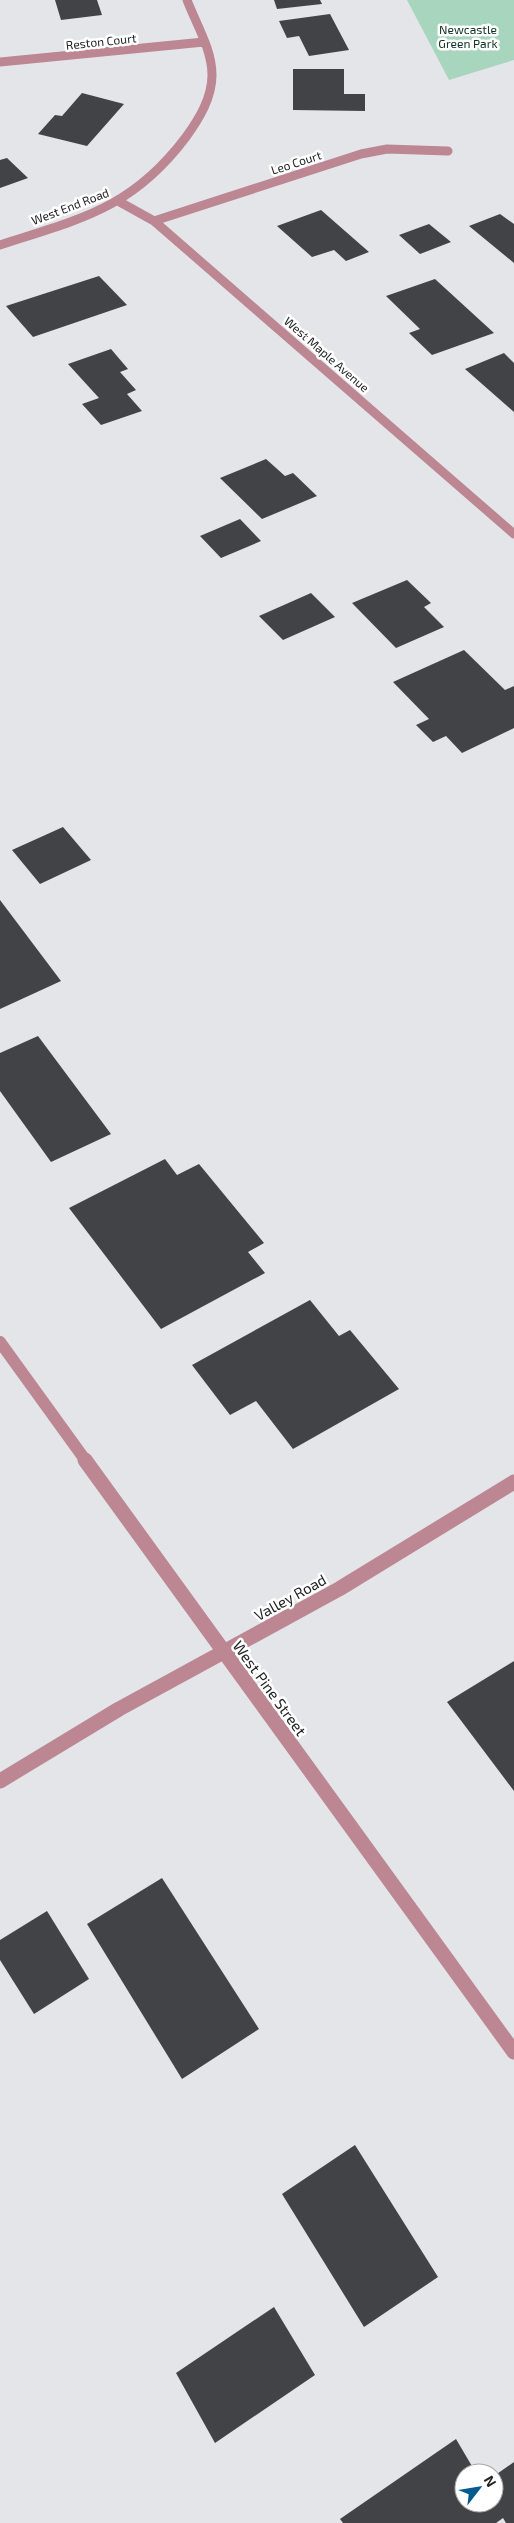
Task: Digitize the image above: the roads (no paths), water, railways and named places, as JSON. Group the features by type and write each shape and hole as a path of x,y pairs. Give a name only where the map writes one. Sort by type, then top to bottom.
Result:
{"street":[{"name":"West End Road","path":"0,245 83,216 118,201 150,178 178,148 205,111 212,74 204,42 186,0"},
{"name":"Reston Court","path":"0,62 204,42"},
{"name":"Leo Court","path":"154,221 361,154 388,149 448,151"},
{"name":"West Maple Avenue","path":"118,201 154,221 514,534"},
{"name":"West Pine Street","path":"0,1342 514,2052"},
{"name":"Valley Road","path":"0,1781 119,1709 339,1589 514,1482"}],"park label":[{"name":"Newcastle Green Park","path":"468,36"}]}
